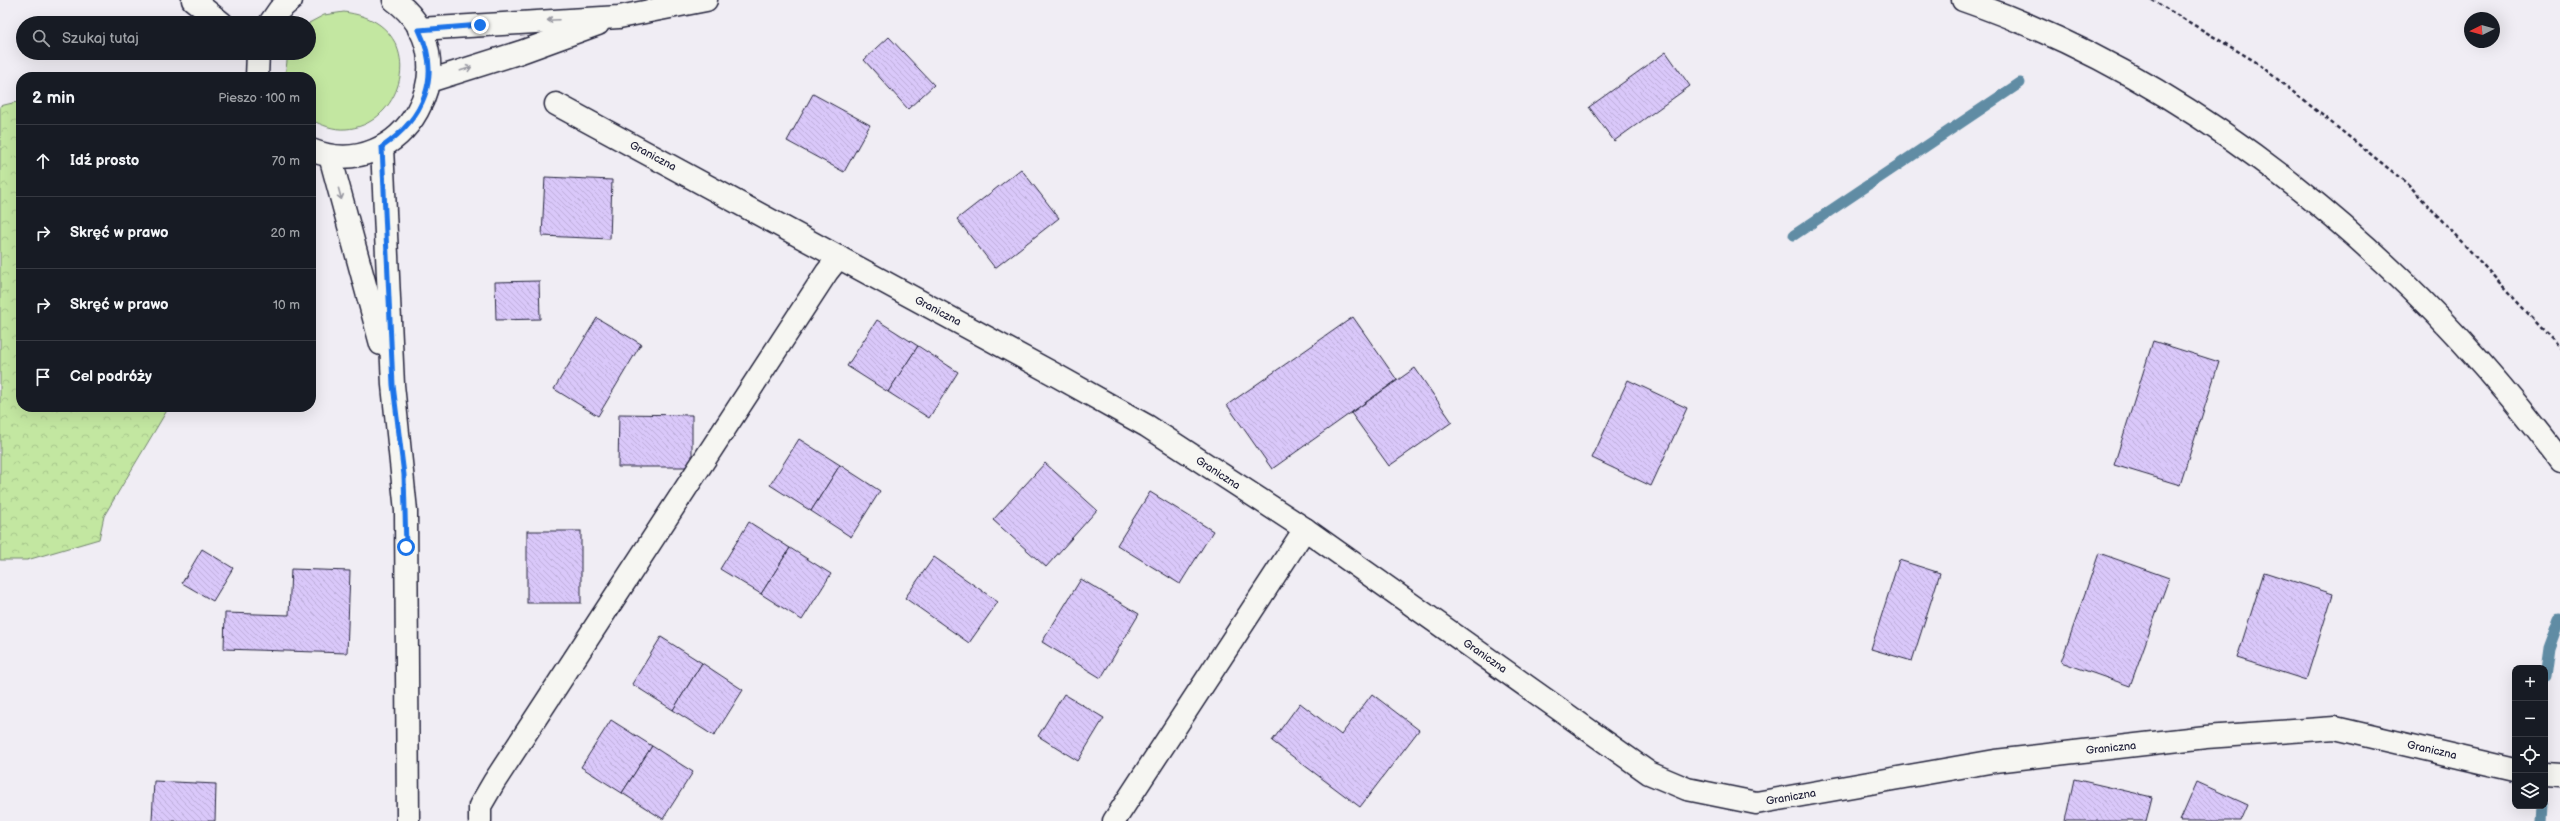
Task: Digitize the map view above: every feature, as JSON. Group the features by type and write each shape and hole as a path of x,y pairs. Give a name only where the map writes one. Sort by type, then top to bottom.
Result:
{"main road":[{"path":"193,0 213,16"},
{"path":"393,385 321,153 364,153 382,147 400,135 414,120 424,101 429,81 429,60 419,30 408,12 394,0"},
{"path":"419,30 619,17 706,0"},
{"path":"1963,0 2018,19 2132,76 2261,159 2379,256 2468,347 2560,460"},
{"path":"429,81 521,52 619,17"},
{"path":"257,72 258,60"},
{"name":"Graniczna","path":"556,104 1147,426 1305,528 1649,772 1687,789 1756,803 1995,761 2206,737 2335,728 2512,769"},
{"path":"382,147 393,385 406,511 408,821"},
{"path":"480,821 480,806 494,782 827,272 839,257"},
{"path":"1114,821 1305,528"},
{"path":"2548,774 2560,774"}],"path":[{"path":"2152,0 2256,62 2409,185 2560,348"}],"green space":[{"path":"344,12 363,16 372,20 380,25 393,39 399,54 401,71 397,88 389,103 378,116 363,125 346,129 337,129 316,122 316,72 286,72 287,60 316,60 316,19 324,15"},
{"path":"16,102 16,412 166,412 104,516 99,539 27,560 0,560 0,106"}],"building":[{"path":"889,37 934,85 908,109 864,60"},
{"path":"1666,52 1690,86 1614,141 1589,107"},
{"path":"813,94 870,125 844,172 787,141"},
{"path":"1021,169 1059,218 995,268 957,219"},
{"path":"545,177 612,180 610,239 542,236"},
{"path":"539,281 540,319 496,320 495,282"},
{"path":"1353,317 1397,380 1272,469 1227,405"},
{"path":"597,318 641,344 598,416 554,389"},
{"path":"877,320 918,346 888,392 847,366"},
{"path":"2153,341 2219,362 2180,485 2114,465"},
{"path":"918,346 958,372 929,418 888,392"},
{"path":"1415,368 1452,422 1389,466 1351,413"},
{"path":"1628,380 1687,408 1651,486 1592,458"},
{"path":"619,414 692,415 692,467 618,467"},
{"path":"799,439 840,465 811,511 770,485"},
{"path":"1045,463 1097,510 1046,567 993,520"},
{"path":"840,465 880,491 851,537 811,511"},
{"path":"1150,492 1213,531 1180,584 1117,545"},
{"path":"749,522 790,548 761,594 720,569"},
{"path":"527,531 581,531 581,603 527,603"},
{"path":"790,548 831,574 802,620 761,594"},
{"path":"202,549 233,568 213,601 182,583"},
{"path":"2099,553 2169,578 2130,686 2061,662"},
{"path":"934,557 998,602 969,643 905,598"},
{"path":"1899,560 1940,573 1912,661 1871,649"},
{"path":"291,569 350,571 347,653 224,649 225,613 289,615"},
{"path":"2264,572 2333,594 2306,680 2237,658"},
{"path":"1081,579 1139,614 1101,678 1042,642"},
{"path":"661,637 702,663 673,710 632,684"},
{"path":"702,663 743,690 714,736 673,710"},
{"path":"1064,694 1104,718 1078,761 1038,736"},
{"path":"1372,694 1419,730 1360,807 1272,741 1300,703 1341,735"},
{"path":"611,720 652,746 622,793 581,767"},
{"path":"652,746 693,772 663,819 622,793"},
{"path":"2074,779 2152,797 2146,821 2065,821"},
{"path":"154,781 216,784 215,821 152,821"},
{"path":"2197,782 2248,805 2241,821 2180,821"}],"waterway":[{"path":"1794,235 2020,83"},
{"path":"2547,665 2549,648 2560,618"},
{"path":"2542,821 2543,809"}],"route":[{"path":"406,547 404,475 393,385 383,208 382,147 400,135 414,120 424,101 429,81 429,60 425,40 419,30 480,25"}]}
